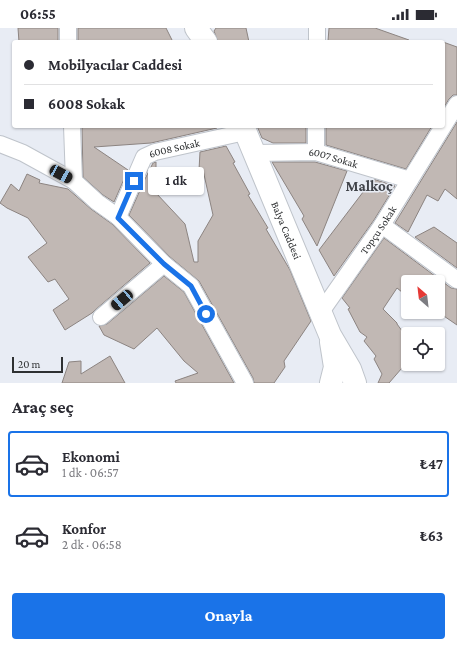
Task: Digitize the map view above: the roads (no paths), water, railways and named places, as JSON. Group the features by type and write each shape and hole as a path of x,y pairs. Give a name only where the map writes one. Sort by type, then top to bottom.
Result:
{"main road":[{"path":"196,28 205,40"},
{"path":"202,28 206,40"},
{"name":"Balya Caddesi","path":"244,129 330,335 350,369 355,383"},
{"name":"Balya Caddesi","path":"330,335 335,367 330,383"}],"street":[{"path":"68,28 68,40"},
{"path":"317,28 317,40"},
{"name":"Topçu Sokak","path":"445,123 457,104"},
{"path":"72,128 74,181"},
{"path":"316,128 316,152"},
{"name":"Topçu Sokak","path":"321,312 382,224 442,128"},
{"name":"6008 Sokak","path":"118,218 144,157 155,152 244,129"},
{"path":"0,144 23,153 74,181 97,202 118,218 164,264 191,286 245,383"},
{"name":"6007 Sokak","path":"255,153 316,152 410,180"},
{"path":"382,224 457,280"},
{"path":"101,317 164,264"}],"district":[{"name":"Malkoç","path":"369,186"}]}
